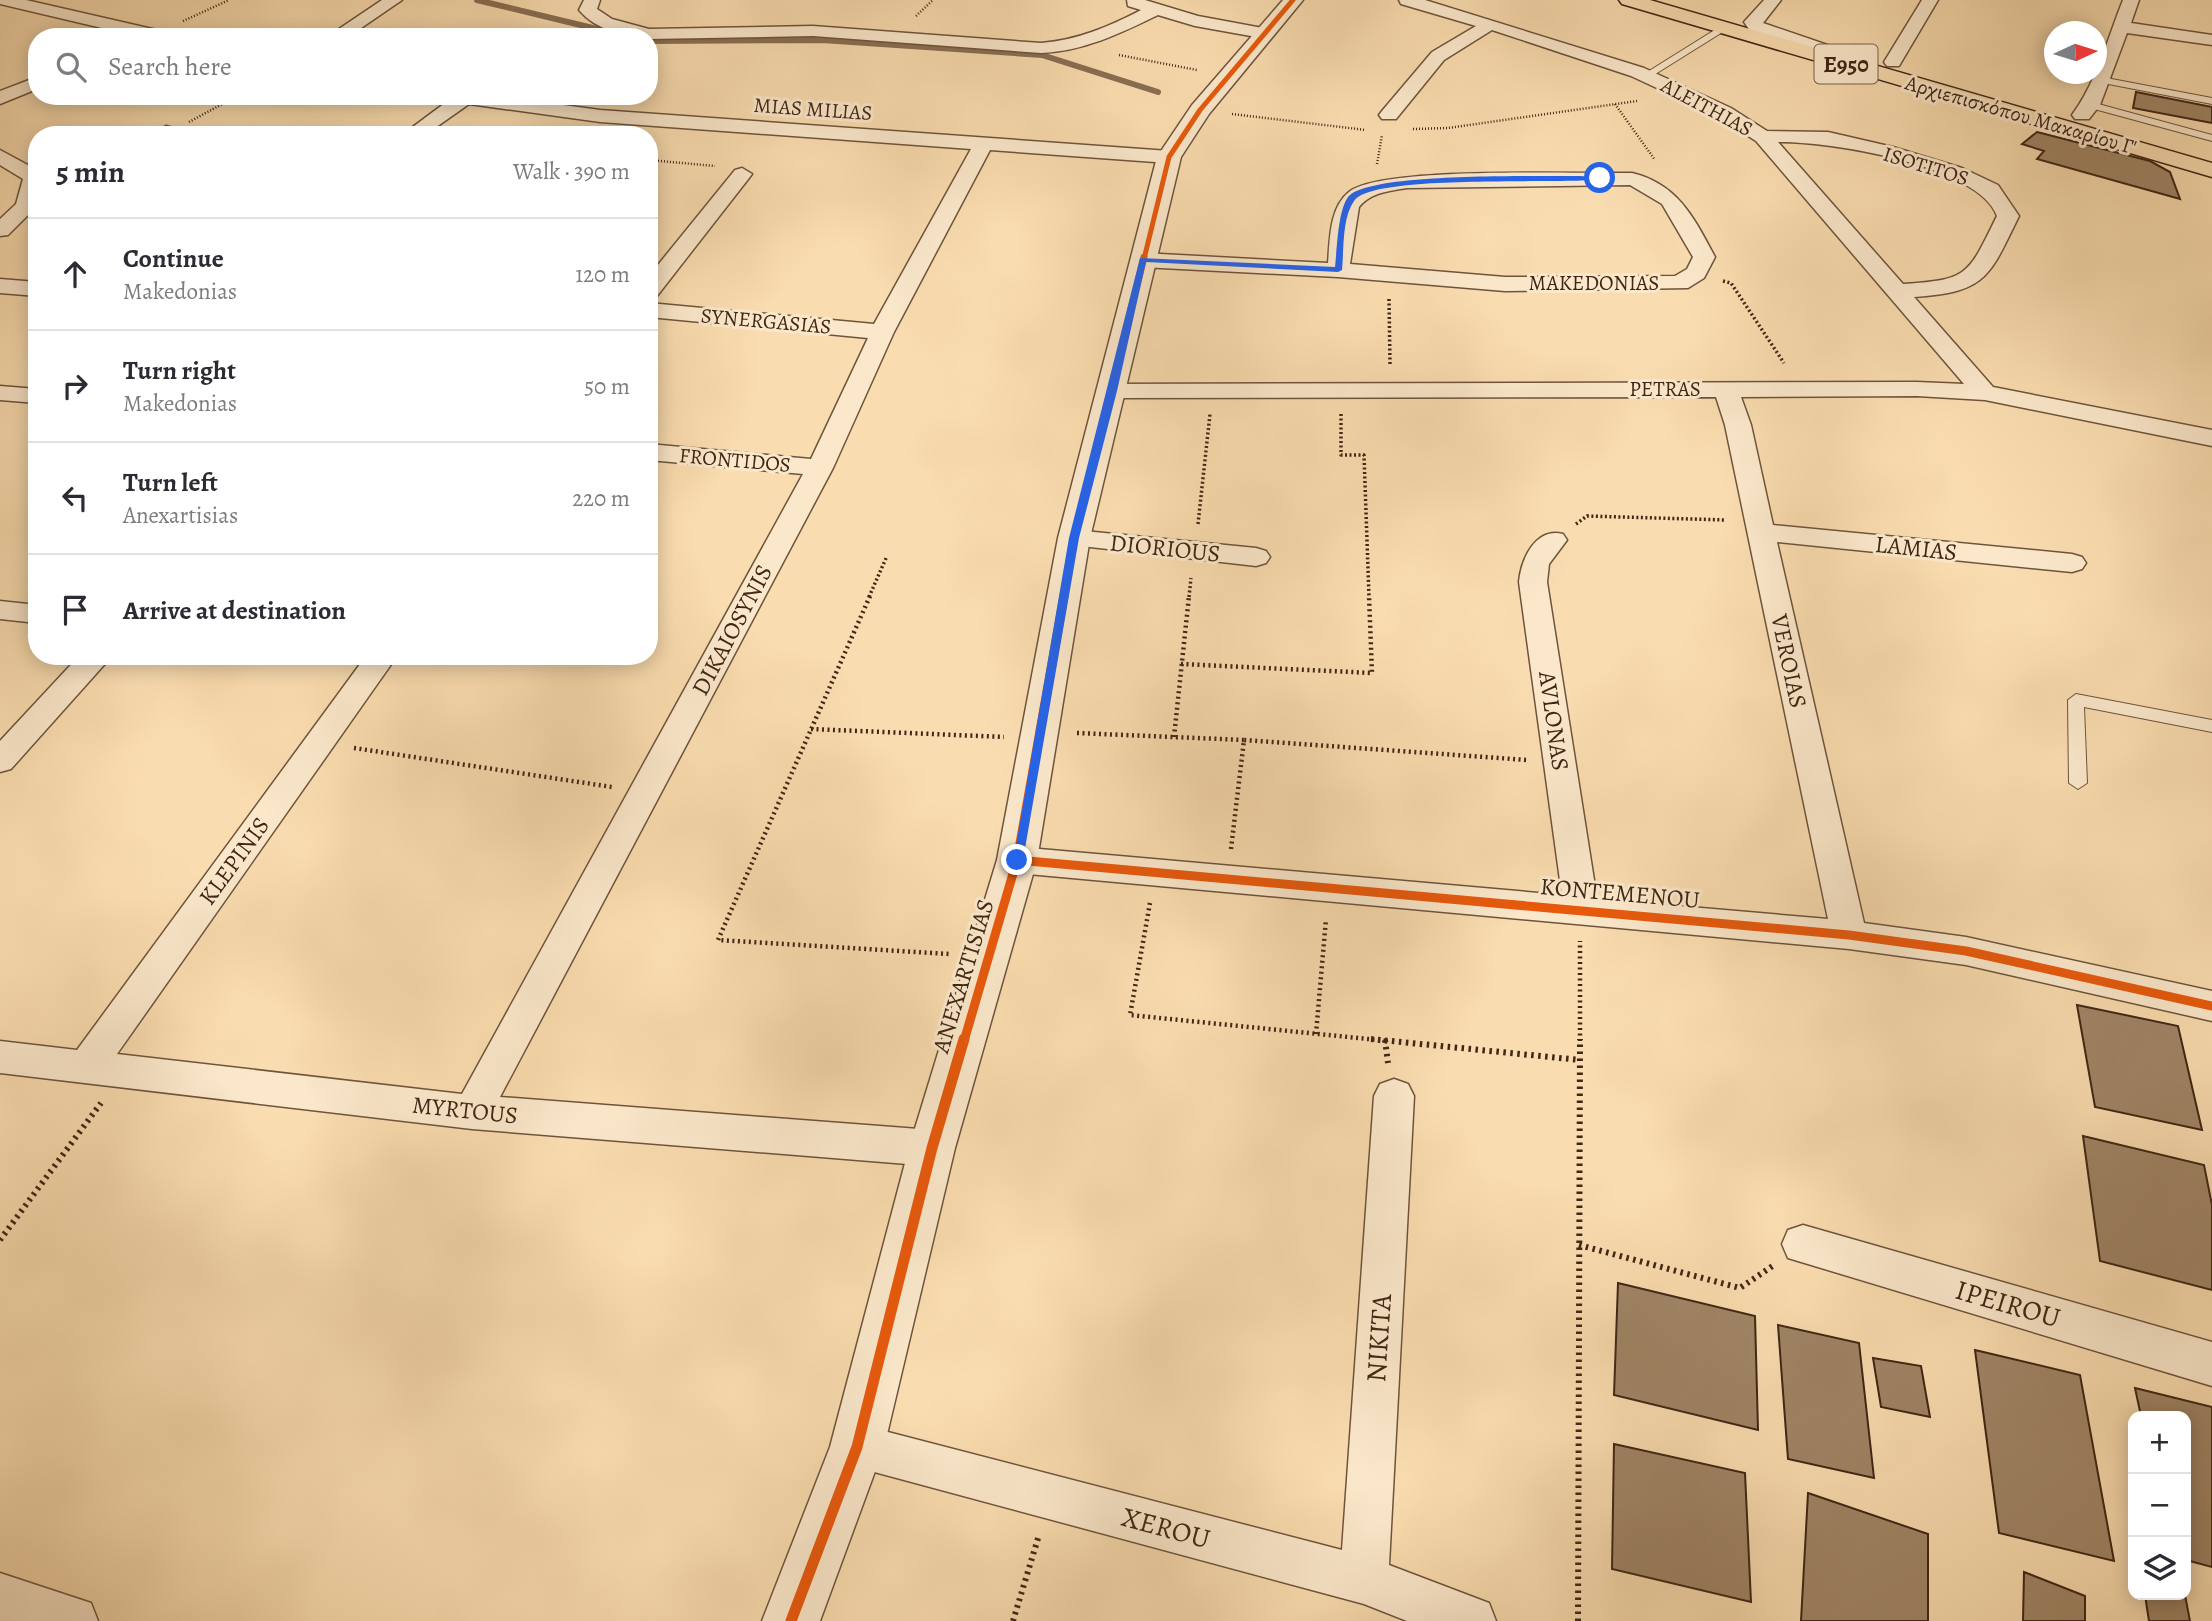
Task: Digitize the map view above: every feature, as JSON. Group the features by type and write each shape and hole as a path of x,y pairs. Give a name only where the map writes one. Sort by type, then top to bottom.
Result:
{"main road":[{"name":"Αρχιεπισκόπου Μακαρίου Γ'","path":"1629,0 2212,170"},
{"name":"Αρχιεπισκόπου Μακαρίου Γ'","path":"1675,0 1893,62 2087,110 2212,152"}],"street":[{"path":"4,0 122,28"},
{"path":"350,28 394,0"},
{"path":"592,0 588,10 602,24 618,28"},
{"path":"1129,0 1154,10 1262,33"},
{"name":"ANEXARTISIAS","path":"791,1621 857,1447 932,1148 1017,860 1074,538 1113,391 1142,260 1169,157 1200,110 1262,33 1293,0"},
{"name":"ALEITHIAS","path":"1407,0 1646,76 1693,95 1737,118 1763,137 1985,393"},
{"path":"1773,0 1753,22 1766,33 1842,56 1860,68"},
{"path":"1893,62 1930,0"},
{"path":"2107,65 2131,0"},
{"path":"11,22 43,9"},
{"path":"658,34 764,30 844,31 1014,47 1070,45 1094,38 1154,10"},
{"path":"1386,123 1438,56 1489,25"},
{"path":"2122,27 2212,40"},
{"path":"2087,110 2099,84"},
{"path":"0,98 28,86"},
{"path":"423,126 450,105"},
{"name":"MIAS MILIAS","path":"519,105 600,116 1169,157"},
{"path":"589,126 600,116"},
{"name":"ISOTITOS","path":"1763,137 1804,136 1849,142 1958,173 1987,187 1998,196 2008,216 1977,277 1966,284 1947,288 1899,291"},
{"name":"DIKAIOSYNIS","path":"472,1112 820,468 882,332 983,144"},
{"path":"0,156 28,172"},
{"path":"658,280 742,174"},
{"name":"MAKEDONIAS","path":"1142,260 1338,270 1505,284 1586,284 1680,283 1696,273 1704,257 1671,197 1656,186 1632,179 1407,182 1373,186"},
{"path":"1338,270 1345,211 1352,197 1373,186"},
{"path":"0,230 26,206 28,200"},
{"path":"0,286 28,288"},
{"name":"SYNERGASIAS","path":"658,311 882,332"},
{"name":"VEROIAS","path":"1726,388 1738,425 1849,934"},
{"name":"PETRAS","path":"1113,391 1917,389 1985,393 2212,438"},
{"path":"0,393 28,395"},
{"name":"FRONTIDOS","path":"658,453 820,468"},
{"name":"LAMIAS","path":"1759,526 2072,563"},
{"name":"DIORIOUS","path":"1074,538 1256,557"},
{"name":"AVLONAS","path":"1553,540 1535,563 1533,582 1581,908"},
{"path":"0,610 28,613"},
{"path":"0,761 89,665"},
{"name":"KLEPINIS","path":"105,1069 319,743 375,665"},
{"name":"KONTEMENOU","path":"1017,860 1581,908 1849,934 1966,951 2212,1006"},
{"name":"MYRTOUS","path":"0,1057 472,1112 932,1148"},
{"name":"NIKITA","path":"1364,1580 1394,1096"},
{"name":"IPEIROU","path":"1803,1244 2212,1364"},
{"name":"XEROU","path":"857,1447 1364,1580 1471,1621"},
{"path":"0,1598 73,1621"}],"lane":[{"path":"1646,76 1724,28"},
{"path":"2107,81 2212,101"},
{"path":"2087,110 2212,138"},
{"path":"2078,783 2076,700 2212,726"}],"path":[{"path":"167,28 229,0"},
{"path":"1070,45 1228,76"},
{"path":"1408,130 1448,128 1693,95"},
{"path":"1614,104 1655,160 1644,183"},
{"path":"178,126 219,105"},
{"path":"1200,110 1370,131"},
{"path":"1373,186 1386,123"},
{"path":"658,161 734,167 742,174"},
{"path":"1696,273 1731,284 1801,388"},
{"path":"1389,274 1391,389"},
{"path":"1181,664 1372,673 1364,455 1341,455 1341,389"},
{"path":"1174,737 1213,390"},
{"path":"1553,540 1587,516 1759,526"},
{"path":"887,556 718,940 989,957"},
{"path":"811,729 1244,740 1560,763"},
{"path":"1228,878 1244,740"},
{"path":"319,743 645,792"},
{"path":"1156,872 1130,1015 1580,1060"},
{"path":"1316,1034 1329,887"},
{"path":"1578,1621 1581,908"},
{"path":"0,1240 105,1069"},
{"path":"1580,1245 1740,1288 1803,1244"},
{"path":"1013,1621 1050,1497"}],"building":[{"path":"2136,92 2212,107 2212,123 2133,108"},
{"path":"2037,132 2150,161 2170,172 2180,199 2037,159 2044,151 2022,144"},
{"path":"2077,1005 2178,1026 2202,1130 2095,1107"},
{"path":"2083,1136 2204,1165 2212,1205 2212,1290 2100,1261"},
{"path":"1618,1283 1755,1316 1758,1430 1614,1395"},
{"path":"1778,1325 1859,1343 1874,1478 1788,1459"},
{"path":"1975,1350 2080,1375 2114,1561 1999,1533"},
{"path":"1873,1358 1921,1366 1930,1417 1881,1407"},
{"path":"2135,1388 2212,1407 2212,1567 2191,1561 2191,1411 2140,1411"},
{"path":"1614,1444 1745,1473 1751,1602 1612,1569"},
{"path":"1808,1493 1928,1534 1928,1621 1801,1621"},
{"path":"2024,1572 2085,1596 2085,1621 2023,1621"},
{"path":"2146,1600 2186,1600 2190,1621 2149,1621"}],"waterway":[{"path":"477,0 593,28"},
{"path":"658,41 822,40 1042,55 1158,92"}],"cycle path":[{"path":"791,1621 857,1447 932,1148 1017,860 1074,538 1169,157 1200,110 1293,0"},
{"path":"1017,860 1849,935 1966,951 2212,1006"}],"route":[{"path":"1017,860 1074,538 1113,391 1142,260 1338,270 1345,211 1352,197 1373,186 1407,182 1600,178"}]}
